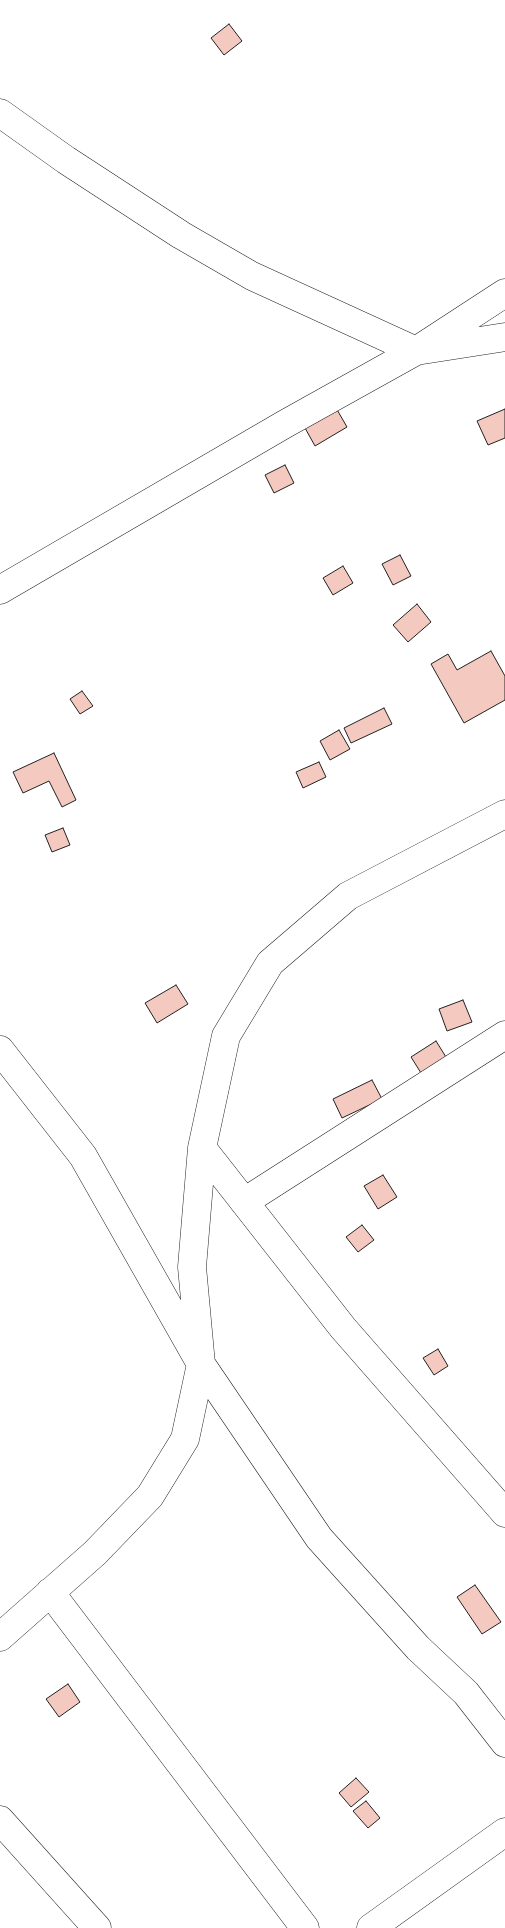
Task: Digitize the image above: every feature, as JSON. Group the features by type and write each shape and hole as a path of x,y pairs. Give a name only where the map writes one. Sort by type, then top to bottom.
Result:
{"street":[{"path":"0,113 66,160 181,236 252,276 416,351 505,337"},
{"path":"0,590 285,424 416,351 505,293"},
{"path":"0,1637 95,1553 150,1496 185,1439 201,1364 192,1267 202,1148 226,1036 270,963 348,896 505,814"},
{"path":"244,1202 505,1035"},
{"path":"0,1050 83,1156 201,1364 319,1538 418,1648 466,1693 505,1743"},
{"path":"202,1148 343,1328 505,1513"},
{"path":"50,1592 305,1928"},
{"path":"0,1820 97,1928"},
{"path":"371,1928 505,1832"}],"building":[{"path":"229,24 242,41 224,55 211,38"},
{"path":"332,401 347,427 315,446 300,419"},
{"path":"505,409 505,438 488,445 477,421"},
{"path":"285,465 294,483 274,493 265,475"},
{"path":"400,555 411,576 393,585 382,564"},
{"path":"343,566 353,583 333,595 323,578"},
{"path":"417,604 431,622 408,642 393,625"},
{"path":"491,651 505,676 505,700 464,723 431,664 448,654 457,670"},
{"path":"82,691 93,706 80,714 70,699"},
{"path":"384,708 392,724 351,743 344,728"},
{"path":"339,730 350,749 330,760 320,741"},
{"path":"54,753 76,800 62,807 49,781 23,793 13,772"},
{"path":"319,762 326,777 303,788 296,772"},
{"path":"63,828 70,845 52,852 45,835"},
{"path":"176,985 188,1004 157,1023 145,1003"},
{"path":"463,1000 472,1022 447,1031 439,1009"},
{"path":"436,1041 446,1057 421,1073 411,1057"},
{"path":"372,1080 382,1099 342,1118 333,1099"},
{"path":"383,1175 397,1197 378,1209 364,1186"},
{"path":"362,1225 374,1240 358,1252 346,1237"},
{"path":"438,1349 448,1366 434,1375 423,1358"},
{"path":"475,1585 501,1622 482,1634 457,1597"},
{"path":"68,1684 80,1702 59,1717 46,1699"},
{"path":"356,1778 369,1792 351,1807 339,1793"},
{"path":"366,1801 380,1818 368,1828 353,1811"}]}
